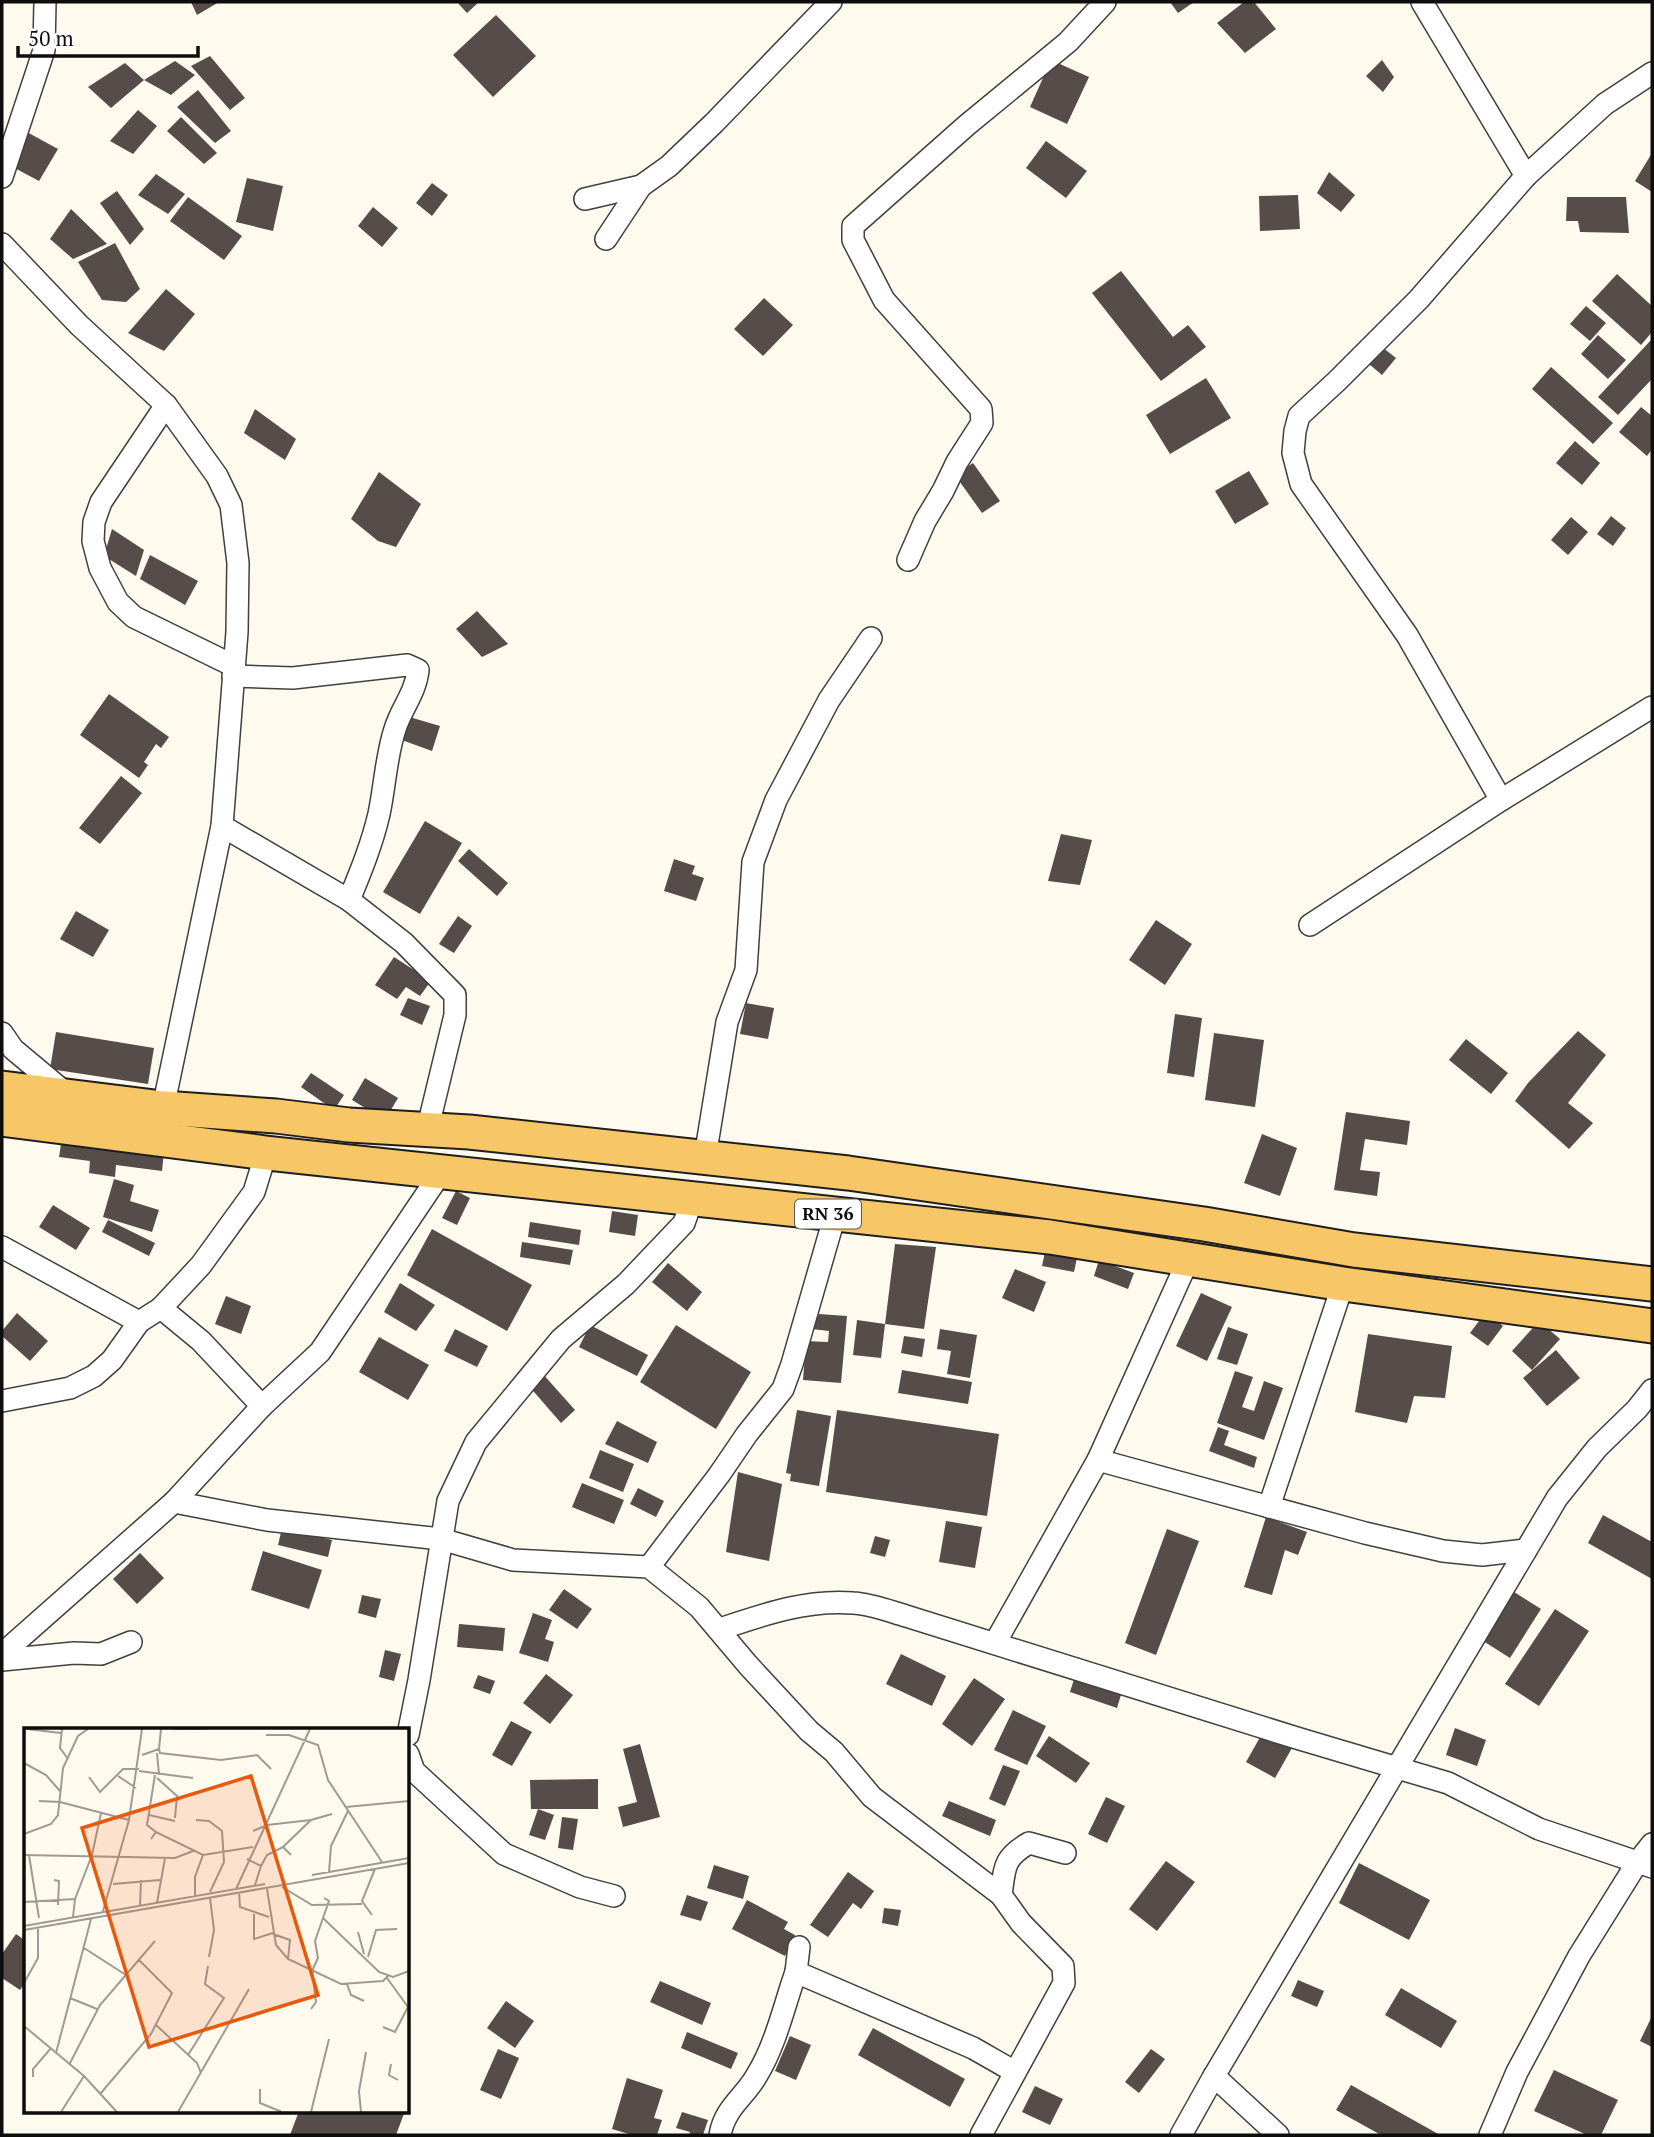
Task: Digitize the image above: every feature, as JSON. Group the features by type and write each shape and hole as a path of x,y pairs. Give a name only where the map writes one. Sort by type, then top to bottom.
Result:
{"main road":[{"name":"RN 36","path":"2,1088 163,1108 469,1132 848,1173 1204,1224 1354,1250 1652,1284"},
{"name":"RN 36","path":"2,1119 266,1153 1050,1237 1343,1283 1652,1326"}],"street":[{"path":"2,177 44,50 45,2"},
{"path":"606,239 641,186 669,166 714,123 831,2"},
{"path":"908,560 925,521 982,423 981,409 884,300 853,240 853,226 967,125 1068,42 1105,2"},
{"path":"1422,2 1526,176"},
{"path":"1501,800 1407,635 1301,484 1293,453 1299,416 1419,299 1526,176 1605,104 1652,73"},
{"path":"585,199 641,186"},
{"path":"2,244 79,325 166,405 217,476 231,505 238,563 222,826 163,1108"},
{"path":"166,405 101,502 94,522 93,541 100,569 118,602 134,617 233,671 293,678 407,665 418,670 409,702 399,716 394,732 380,811 369,852 349,900"},
{"path":"705,1157 727,1022 746,970 752,862 776,800 823,711 871,638"},
{"path":"1310,925 1501,800 1652,707"},
{"path":"222,826 349,900 404,943 455,995 455,1015 428,1130"},
{"path":"2,1033 13,1049 70,1097"},
{"path":"2,1401 70,1388 94,1376 112,1360 139,1322 161,1308 201,1265 254,1192 266,1153"},
{"path":"2,1654 174,1502 262,1406 320,1352 442,1171"},
{"path":"409,1728 448,1501 476,1442 561,1339 626,1284 684,1223 691,1200"},
{"path":"649,1567 783,1389 835,1215"},
{"path":"2,1247 139,1322"},
{"path":"995,1643 1098,1460 1189,1258"},
{"path":"1269,1507 1343,1283"},
{"path":"161,1308 201,1340 262,1406"},
{"path":"1181,2135 1557,1497 1597,1448 1637,1409 1652,1390"},
{"path":"1098,1460 1365,1533 1443,1551 1482,1555 1527,1550"},
{"path":"174,1502 267,1520 441,1539 513,1560 649,1567 699,1607 748,1665 809,1731 834,1752 872,1797 1002,1895 1021,1923 1063,1966 1064,1983 981,2135"},
{"path":"720,1629 793,1608 830,1601 857,1603 1448,1783 1539,1829 1645,1865"},
{"path":"2,1660 74,1653 101,1654 131,1642"},
{"path":"410,1760 414,1771 503,1854 580,1887 614,1896"},
{"path":"1002,1895 1005,1869 1013,1852 1029,1843 1065,1853"},
{"path":"1490,2135 1517,2072 1586,1945 1645,1865 1652,1843"},
{"path":"720,2135 734,2102 756,2078 768,2052 796,1972 799,1947"},
{"path":"796,1972 973,2048 1015,2072"},
{"path":"1214,2076 1278,2135"}],"building":[{"path":"191,2 219,2 197,15"},
{"path":"457,2 479,2 467,13"},
{"path":"1170,2 1194,2 1178,13"},
{"path":"1244,2 1254,2 1276,29 1245,53 1217,23"},
{"path":"496,15 536,56 493,97 453,55"},
{"path":"210,56 245,98 230,110 191,66"},
{"path":"1051,60 1089,77 1067,124 1030,107"},
{"path":"1382,60 1394,77 1383,92 1366,76"},
{"path":"175,61 195,75 171,95 144,80"},
{"path":"125,63 144,80 111,108 88,87"},
{"path":"198,90 231,131 215,143 177,107"},
{"path":"138,110 157,126 133,154 110,141"},
{"path":"181,117 217,153 204,164 167,131"},
{"path":"25,131 58,149 39,181 9,165"},
{"path":"1046,141 1087,171 1066,198 1026,168"},
{"path":"1652,153 1652,192 1635,181"},
{"path":"1329,172 1355,195 1341,212 1317,193"},
{"path":"156,174 185,194 168,214 138,195"},
{"path":"247,178 283,186 273,231 236,222"},
{"path":"432,183 448,195 432,216 416,203"},
{"path":"117,191 144,229 130,245 100,203"},
{"path":"1298,195 1300,229 1260,231 1259,196"},
{"path":"188,197 242,236 224,260 170,221"},
{"path":"1567,197 1626,197 1629,233 1580,232 1578,221 1566,221"},
{"path":"373,207 398,228 382,247 358,226"},
{"path":"71,209 107,244 73,259 50,239"},
{"path":"115,243 140,289 126,302 102,300 78,262"},
{"path":"1121,271 1173,337 1188,325 1206,347 1161,381 1092,293"},
{"path":"1617,274 1652,306 1652,332 1641,345 1592,301"},
{"path":"166,289 195,314 164,351 128,333"},
{"path":"764,298 793,325 763,356 734,329"},
{"path":"1586,306 1606,323 1590,341 1570,324"},
{"path":"1598,335 1626,360 1608,379 1581,354"},
{"path":"1652,339 1652,379 1618,415 1598,397"},
{"path":"1382,347 1396,358 1382,375 1369,364"},
{"path":"1551,367 1613,423 1593,444 1532,389"},
{"path":"1206,378 1231,418 1170,454 1146,415"},
{"path":"1641,407 1652,416 1652,449 1647,456 1619,432"},
{"path":"255,409 296,439 285,460 244,433"},
{"path":"1575,441 1600,463 1582,485 1556,463"},
{"path":"973,463 1000,501 982,513 955,475"},
{"path":"1249,471 1269,504 1235,524 1215,491"},
{"path":"379,472 421,504 396,547 378,541 351,519"},
{"path":"1611,516 1626,528 1613,546 1597,534"},
{"path":"1571,517 1588,532 1568,555 1551,540"},
{"path":"112,529 144,550 136,576 104,556"},
{"path":"150,555 198,581 185,605 140,579"},
{"path":"477,611 508,644 482,657 456,629"},
{"path":"109,694 169,737 161,748 156,744 144,762 148,765 139,778 80,735"},
{"path":"406,716 440,726 432,751 399,739"},
{"path":"121,776 142,793 100,844 79,828"},
{"path":"425,821 462,843 420,914 383,892"},
{"path":"1061,834 1092,840 1080,885 1048,881"},
{"path":"469,849 508,883 497,896 458,861"},
{"path":"674,859 695,866 692,874 704,878 696,901 664,891"},
{"path":"76,911 109,930 93,957 60,939"},
{"path":"458,916 472,926 454,953 439,944"},
{"path":"1156,920 1192,944 1165,985 1129,960"},
{"path":"394,957 431,981 420,996 406,987 397,999 375,985"},
{"path":"408,998 430,1006 422,1025 400,1015"},
{"path":"746,1003 774,1008 768,1039 740,1034"},
{"path":"1175,1014 1202,1018 1194,1077 1167,1073"},
{"path":"1578,1031 1606,1055 1568,1103 1593,1123 1569,1149 1515,1101 1528,1083"},
{"path":"56,1032 154,1048 148,1084 50,1069"},
{"path":"1214,1033 1264,1040 1255,1107 1205,1100"},
{"path":"1466,1039 1508,1073 1491,1094 1449,1060"},
{"path":"311,1073 344,1095 334,1110 301,1087"},
{"path":"365,1078 398,1098 385,1120 352,1100"},
{"path":"1346,1112 1410,1121 1407,1145 1365,1139 1360,1170 1380,1172 1377,1196 1334,1190"},
{"path":"1262,1134 1297,1148 1280,1196 1244,1183"},
{"path":"62,1138 164,1152 162,1171 116,1165 115,1177 89,1173 90,1161 59,1157"},
{"path":"114,1179 134,1185 130,1201 159,1210 152,1232 103,1217"},
{"path":"456,1191 470,1198 457,1225 442,1218"},
{"path":"53,1205 90,1228 76,1250 39,1227"},
{"path":"612,1211 638,1215 635,1236 609,1232"},
{"path":"108,1220 155,1243 149,1256 102,1232"},
{"path":"530,1222 581,1230 579,1245 528,1237"},
{"path":"432,1229 532,1285 507,1331 407,1275"},
{"path":"522,1242 573,1250 570,1265 520,1257"},
{"path":"895,1244 936,1247 924,1329 885,1324"},
{"path":"1045,1252 1077,1258 1074,1272 1042,1266"},
{"path":"1099,1260 1134,1273 1128,1289 1094,1276"},
{"path":"668,1263 702,1292 687,1311 652,1282"},
{"path":"1015,1269 1046,1282 1034,1312 1002,1298"},
{"path":"400,1283 435,1305 416,1331 384,1312"},
{"path":"1201,1293 1232,1307 1207,1361 1176,1346"},
{"path":"226,1296 251,1306 241,1334 215,1324"},
{"path":"17,1313 48,1341 30,1361 2,1336 2,1331"},
{"path":"1485,1313 1503,1326 1488,1346 1470,1333"},
{"path":"819,1314 847,1316 841,1383 803,1380 806,1341 828,1342 829,1331 812,1329"},
{"path":"857,1320 885,1324 881,1358 853,1355"},
{"path":"1539,1321 1560,1339 1532,1370 1512,1351"},
{"path":"590,1325 648,1355 637,1376 579,1347"},
{"path":"676,1325 751,1372 716,1429 640,1382"},
{"path":"1228,1327 1248,1334 1237,1365 1217,1359"},
{"path":"455,1329 488,1346 477,1367 444,1351"},
{"path":"940,1329 977,1335 970,1378 947,1374 951,1351 937,1349"},
{"path":"1368,1334 1452,1346 1445,1398 1414,1396 1407,1423 1355,1412"},
{"path":"904,1336 925,1339 922,1357 901,1353"},
{"path":"379,1337 429,1365 408,1400 359,1372"},
{"path":"1556,1350 1580,1378 1547,1406 1523,1378"},
{"path":"902,1370 972,1382 968,1404 898,1393"},
{"path":"1235,1371 1253,1377 1242,1407 1254,1411 1264,1381 1283,1388 1264,1440 1217,1423"},
{"path":"542,1373 575,1410 561,1423 528,1385"},
{"path":"797,1410 831,1416 819,1486 790,1481 791,1474 786,1473"},
{"path":"837,1410 999,1434 987,1516 826,1492"},
{"path":"617,1421 657,1442 648,1463 605,1444"},
{"path":"1218,1427 1229,1431 1224,1445 1257,1457 1254,1468 1209,1451"},
{"path":"600,1450 634,1464 623,1492 589,1478"},
{"path":"738,1472 782,1484 769,1561 726,1552"},
{"path":"582,1483 624,1500 614,1524 572,1507"},
{"path":"638,1488 664,1501 656,1517 630,1504"},
{"path":"1603,1515 1652,1542 1652,1579 1588,1543"},
{"path":"1266,1517 1307,1532 1298,1555 1285,1550 1272,1595 1244,1587"},
{"path":"946,1521 982,1527 975,1568 939,1562"},
{"path":"282,1528 332,1540 328,1557 278,1545"},
{"path":"1167,1529 1199,1541 1156,1655 1125,1643"},
{"path":"875,1536 890,1540 885,1557 870,1553"},
{"path":"263,1551 322,1570 309,1609 251,1590"},
{"path":"140,1553 164,1578 137,1604 113,1579"},
{"path":"564,1589 592,1609 577,1629 549,1610"},
{"path":"1511,1590 1541,1609 1510,1658 1480,1639"},
{"path":"362,1595 381,1599 376,1618 358,1613"},
{"path":"1555,1609 1589,1631 1539,1706 1505,1684"},
{"path":"533,1613 552,1620 545,1639 554,1642 548,1662 519,1653"},
{"path":"459,1624 505,1628 503,1651 457,1647"},
{"path":"385,1650 401,1654 394,1681 379,1677"},
{"path":"901,1654 946,1676 932,1706 886,1684"},
{"path":"1076,1673 1123,1688 1117,1708 1070,1692"},
{"path":"546,1674 573,1695 550,1724 523,1703"},
{"path":"478,1675 495,1681 490,1694 473,1688"},
{"path":"974,1678 1005,1699 972,1746 942,1724"},
{"path":"1013,1710 1046,1726 1027,1765 994,1750"},
{"path":"511,1721 532,1732 512,1766 492,1755"},
{"path":"1455,1728 1486,1740 1477,1766 1446,1755"},
{"path":"1263,1732 1292,1748 1275,1778 1246,1762"},
{"path":"1049,1736 1090,1763 1076,1783 1036,1756"},
{"path":"640,1744 660,1817 623,1827 618,1807 637,1802 623,1749"},
{"path":"1003,1765 1020,1771 1005,1806 989,1799"},
{"path":"598,1779 598,1809 531,1809 530,1780"},
{"path":"1106,1797 1125,1806 1107,1843 1088,1834"},
{"path":"949,1801 996,1820 990,1836 942,1816"},
{"path":"538,1809 554,1815 545,1840 529,1835"},
{"path":"562,1817 578,1819 573,1850 558,1848"},
{"path":"1166,1861 1195,1882 1157,1931 1129,1909"},
{"path":"1359,1863 1430,1900 1409,1940 1339,1903"},
{"path":"714,1865 749,1876 743,1899 707,1888"},
{"path":"848,1872 874,1891 861,1909 853,1903 828,1937 810,1925"},
{"path":"687,1895 708,1902 701,1921 680,1915"},
{"path":"747,1900 788,1922 784,1929 795,1935 785,1956 732,1929"},
{"path":"884,1908 901,1910 898,1926 882,1923"},
{"path":"16,1934 24,1940 24,1984 20,1990 2,1978 2,1954"},
{"path":"1298,1980 1324,1991 1317,2007 1291,1996"},
{"path":"660,1981 711,2003 702,2025 650,2002"},
{"path":"1401,1988 1457,2021 1441,2048 1385,2015"},
{"path":"506,2001 534,2021 515,2048 487,2028"},
{"path":"1652,2016 1652,2047 1640,2041"},
{"path":"873,2028 965,2079 950,2107 858,2055"},
{"path":"687,2032 738,2053 731,2069 681,2048"},
{"path":"790,2036 811,2045 796,2080 775,2071"},
{"path":"498,2049 519,2058 501,2099 480,2090"},
{"path":"1151,2049 1165,2059 1139,2093 1125,2082"},
{"path":"1554,2070 1618,2100 1601,2135 1587,2135 1534,2111"},
{"path":"627,2078 663,2090 654,2118 662,2120 657,2135 632,2135 612,2129"},
{"path":"1351,2085 1440,2135 1381,2135 1336,2110"},
{"path":"1035,2086 1063,2099 1050,2125 1022,2112"},
{"path":"299,2112 405,2112 396,2135 290,2135"},
{"path":"682,2112 708,2120 703,2135 689,2135 690,2132 676,2128"}]}
